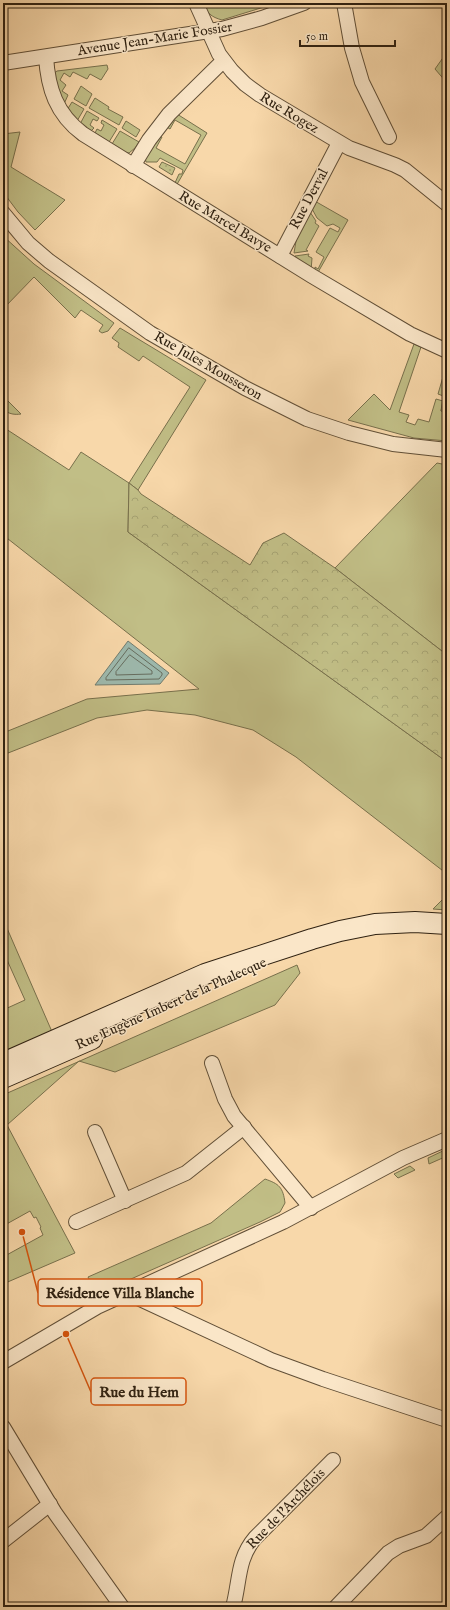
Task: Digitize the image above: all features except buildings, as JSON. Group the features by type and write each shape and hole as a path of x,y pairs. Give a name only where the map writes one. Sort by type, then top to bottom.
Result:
{"street":[{"name":"Rue Rogez","path":"196,3 208,32 223,60 239,78 256,92 339,142 361,153 395,165 414,176 447,204"},
{"name":"Avenue Jean-Marie Fossier","path":"3,63 208,32 246,23 304,3"},
{"path":"344,3 352,48 362,82 389,137"},
{"name":"Rue Marcel Bavye","path":"46,56 48,80 52,95 62,113 82,134 410,334 447,351"},
{"path":"133,166 149,140 169,114 223,60"},
{"name":"Rue Derval","path":"280,256 339,142"},
{"name":"Rue Jules Mousseron","path":"3,213 28,243 68,275 150,333 245,388 307,419 349,433 393,444 447,450"},
{"name":"Rue Eugène Imbert de la Phalecque","path":"3,1062 205,974 340,931 394,922 447,924"},
{"name":"Rue Eugène Imbert de la Phalecque","path":"3,1078 340,931"},
{"path":"212,1063 230,1108 311,1208"},
{"path":"76,1222 125,1201 193,1168 244,1127"},
{"path":"94,1132 125,1201"},
{"path":"3,1362 78,1317 127,1293 252,1237 311,1208 403,1158 447,1139"},
{"path":"127,1293 271,1360 323,1379 447,1420"},
{"path":"3,1427 50,1504 103,1582 122,1607"},
{"name":"Rue de l'Archélois","path":"233,1607 242,1560 246,1550 255,1538 333,1460"},
{"path":"3,1541 50,1504"},
{"path":"336,1607 388,1553 399,1546 426,1536 447,1517"}],"green space":[{"path":"203,3 277,3 222,20 210,14"},
{"path":"447,52 447,83 435,69"},
{"path":"107,65 108,69 101,80 90,74 87,79 73,72 70,77 64,73 60,80 66,85 62,91 68,95 64,104 57,92 53,74 57,71"},
{"path":"81,86 92,94 86,106 74,99"},
{"path":"95,98 109,107 108,109 123,117 119,125 89,108"},
{"path":"72,102 84,109 77,121 67,110"},
{"path":"87,111 99,118 97,121 93,119 90,125 94,128 91,131 80,124"},
{"path":"177,114 207,133 176,186 174,185 179,174 182,174 183,170 160,158 157,162 146,162 145,157 159,135 162,137 156,148 185,164 201,135 175,120 170,129 165,126"},
{"path":"102,120 117,129 109,142 95,133 97,129 101,131 104,125 101,123"},
{"path":"126,121 140,130 136,137 122,128"},
{"path":"120,131 139,142 129,153 124,152 112,144"},
{"path":"20,132 11,167 65,200 35,230 18,212 3,192 3,134"},
{"path":"162,162 175,168 172,175 159,167"},
{"path":"313,200 348,220 317,274 315,272 315,267 318,269 324,257 316,252 330,228 338,232 340,228 333,224 327,226 317,218 310,205"},
{"path":"308,209 316,221 315,223 319,226 306,250 308,251 294,253 296,241 293,240"},
{"path":"3,236 34,264 114,323 108,331 102,333 99,331 103,325 81,310 75,318 34,277 3,309"},
{"path":"309,254 308,256 312,258 311,271 295,256"},
{"path":"120,328 206,380 138,490 129,483 190,387 143,356 139,361 118,347 119,343 112,338"},
{"path":"414,344 421,347 399,412 409,415 406,422 415,425 418,419 429,422 436,399 443,401 441,411 447,412 447,441 414,438 348,420 374,394 390,410"},
{"path":"447,363 447,378 444,378 446,397 438,394"},
{"path":"444,378 447,378 447,412 441,411 443,396 445,396"},
{"path":"4,397 21,414 12,414 3,410"},
{"path":"3,427 69,470 81,452 129,483 128,532 447,762 447,874 296,757 253,730 195,715 147,710 97,718 3,755 3,733 87,699 199,689 3,535"},
{"path":"437,463 447,465 447,655 335,568"},
{"path":"129,483 141,494 250,565 263,543 284,533 335,568 447,655 447,762 128,532"},
{"path":"447,895 447,910 433,909"},
{"path":"3,919 53,1034 3,1056 3,1010 25,1000 3,951"},
{"path":"297,965 300,973 275,1005 115,1072 80,1061"},
{"path":"78,1062 7,1125 75,1253 3,1284 3,1257 43,1235 36,1217 34,1218 30,1211 3,1226 3,1095"},
{"path":"447,1149 447,1156 429,1164 428,1158"},
{"path":"410,1166 415,1170 398,1178 394,1174"},
{"path":"265,1179 280,1187 283,1193 285,1203 280,1212 97,1294 88,1277 211,1223"}],"water":[{"path":"128,641 169,673 160,684 95,685"}],"place":[{"name":"Résidence Villa Blanche","path":"22,1232"},
{"name":"Rue du Hem","path":"66,1334"}]}
